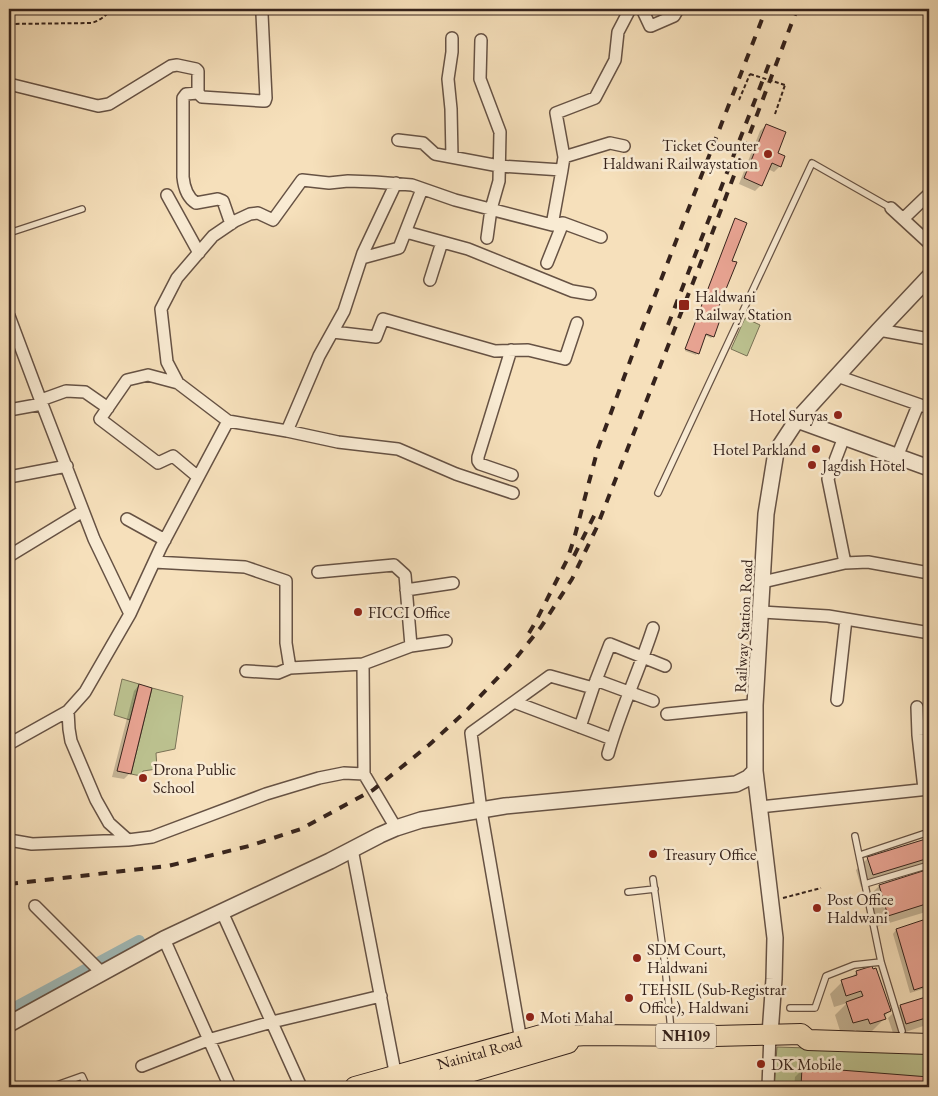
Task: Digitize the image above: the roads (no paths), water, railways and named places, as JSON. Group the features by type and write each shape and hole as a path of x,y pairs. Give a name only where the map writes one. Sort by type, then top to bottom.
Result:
{"highway":[{"name":"Nainital Road","path":"449,1076 521,1041 563,1029 572,1036 801,1034 808,1028 929,1031"},
{"name":"Nainital Road","path":"801,1034 808,1040 929,1044"},
{"name":"Nainital Road","path":"356,1087 449,1076 568,1043 572,1036"}],"street":[{"path":"547,263 558,224 564,157 556,113 595,98 616,60 618,32 630,9"},
{"path":"642,9 650,26 674,16 678,9"},
{"path":"9,84 103,106 171,66 177,65 198,71 198,93 202,97 263,101 266,98 262,14"},
{"path":"452,38 448,79 452,157"},
{"path":"481,40 480,79 500,132 499,181 491,209 487,238"},
{"path":"198,93 186,94 183,98 184,185 191,199 196,203 223,201 231,224"},
{"path":"398,140 423,143 435,154 499,166 562,170"},
{"path":"564,157 610,143 624,146"},
{"path":"178,383 167,362 161,309 177,278 213,236 231,224 258,212 273,220 302,180 329,183 348,181 412,185 455,200 558,224 601,237"},
{"path":"287,431 319,356 344,311 362,258 396,183"},
{"path":"362,258 399,248 422,189"},
{"path":"903,219 929,194"},
{"path":"167,195 198,253"},
{"path":"891,208 929,243"},
{"path":"406,232 468,249 572,291 590,294"},
{"path":"430,280 442,242"},
{"name":"Railway Station Road","path":"770,1034 776,938 755,771 755,705 766,514 776,452 797,420 929,277"},
{"path":"9,316 94,539 130,614"},
{"path":"333,332 376,338 383,319 495,351 528,350 565,359 577,323"},
{"path":"879,330 929,339"},
{"path":"511,350 478,457 480,464 512,475"},
{"path":"198,477 173,456 158,463 100,419 127,380 148,375 178,383 228,421 338,442 398,449 456,474 513,493"},
{"path":"837,376 924,407 897,457"},
{"path":"9,410 41,402 66,391 86,392 108,408"},
{"path":"797,420 929,468"},
{"path":"9,744 68,711 85,692 130,614 165,540 228,421"},
{"path":"844,437 828,479 845,563"},
{"path":"9,477 67,466"},
{"path":"9,556 83,511"},
{"path":"127,519 165,540"},
{"path":"154,562 245,567 286,581 286,643 290,668"},
{"path":"763,582 845,563 868,562 929,573"},
{"path":"318,572 394,565 405,575 411,646"},
{"path":"406,590 454,583"},
{"path":"761,612 846,618 924,632 929,631"},
{"path":"837,700 846,618"},
{"path":"608,754 653,628"},
{"path":"246,671 278,673 290,668 363,664 411,646 446,641"},
{"path":"580,727 610,644 665,666"},
{"path":"363,664 364,774 396,828"},
{"path":"521,1041 481,810 471,733 550,676 629,692 653,701"},
{"path":"514,702 612,739"},
{"path":"668,714 755,705"},
{"path":"759,808 926,789 918,734 917,707"},
{"path":"68,711 71,741 96,800 109,823 128,840"},
{"path":"9,1024 164,939 396,828 421,820 505,806 736,784 748,778 755,771"},
{"path":"9,840 32,844 128,840 152,837 266,794 319,778 344,773 364,774"},
{"path":"352,849 381,996 404,1082"},
{"path":"35,906 102,973"},
{"path":"222,912 301,1087"},
{"path":"164,939 230,1087"},
{"path":"142,1066 208,1040 272,1022 381,996"},
{"path":"768,1087 770,1034"}],"lane":[{"path":"658,493 812,163 891,208"},
{"path":"9,233 82,209"},
{"path":"860,855 929,832"},
{"path":"856,836 881,962 902,1031"},
{"path":"865,884 929,865"},
{"path":"654,879 672,1036"},
{"path":"628,892 655,889"},
{"path":"790,1008 815,1008 826,976 854,965 881,962"},
{"path":"51,1087 82,1076 87,1087"}],"waterway":[{"path":"9,1011 139,941"}],"railway":[{"path":"529,633 567,560 598,448 640,334 766,9"},
{"path":"9,884 168,866 249,846 301,829 373,790 429,745 465,712 512,663 541,627 572,579 596,529 705,252 797,9"},
{"path":"668,325 769,64"},
{"path":"574,556 595,514"}],"place":[{"name":"Ticket Counter Haldwani Railwaystation","path":"768,154"},
{"name":"Haldwani Railway Station","path":"684,305"},
{"name":"Hotel Suryas","path":"838,415"},
{"name":"Hotel Parkland","path":"816,449"},
{"name":"Jagdish Hotel","path":"812,465"},
{"name":"FICCI Office","path":"358,612"},
{"name":"Drona Public School","path":"143,778"},
{"name":"Treasury Office","path":"653,854"},
{"name":"Post Office Haldwani","path":"817,908"},
{"name":"SDM Court, Haldwani","path":"637,958"},
{"name":"TEHSIL (Sub-Registrar Office), Haldwani","path":"629,998"},
{"name":"Moti Mahal","path":"530,1017"},
{"name":"DK Mobile","path":"761,1064"}]}
